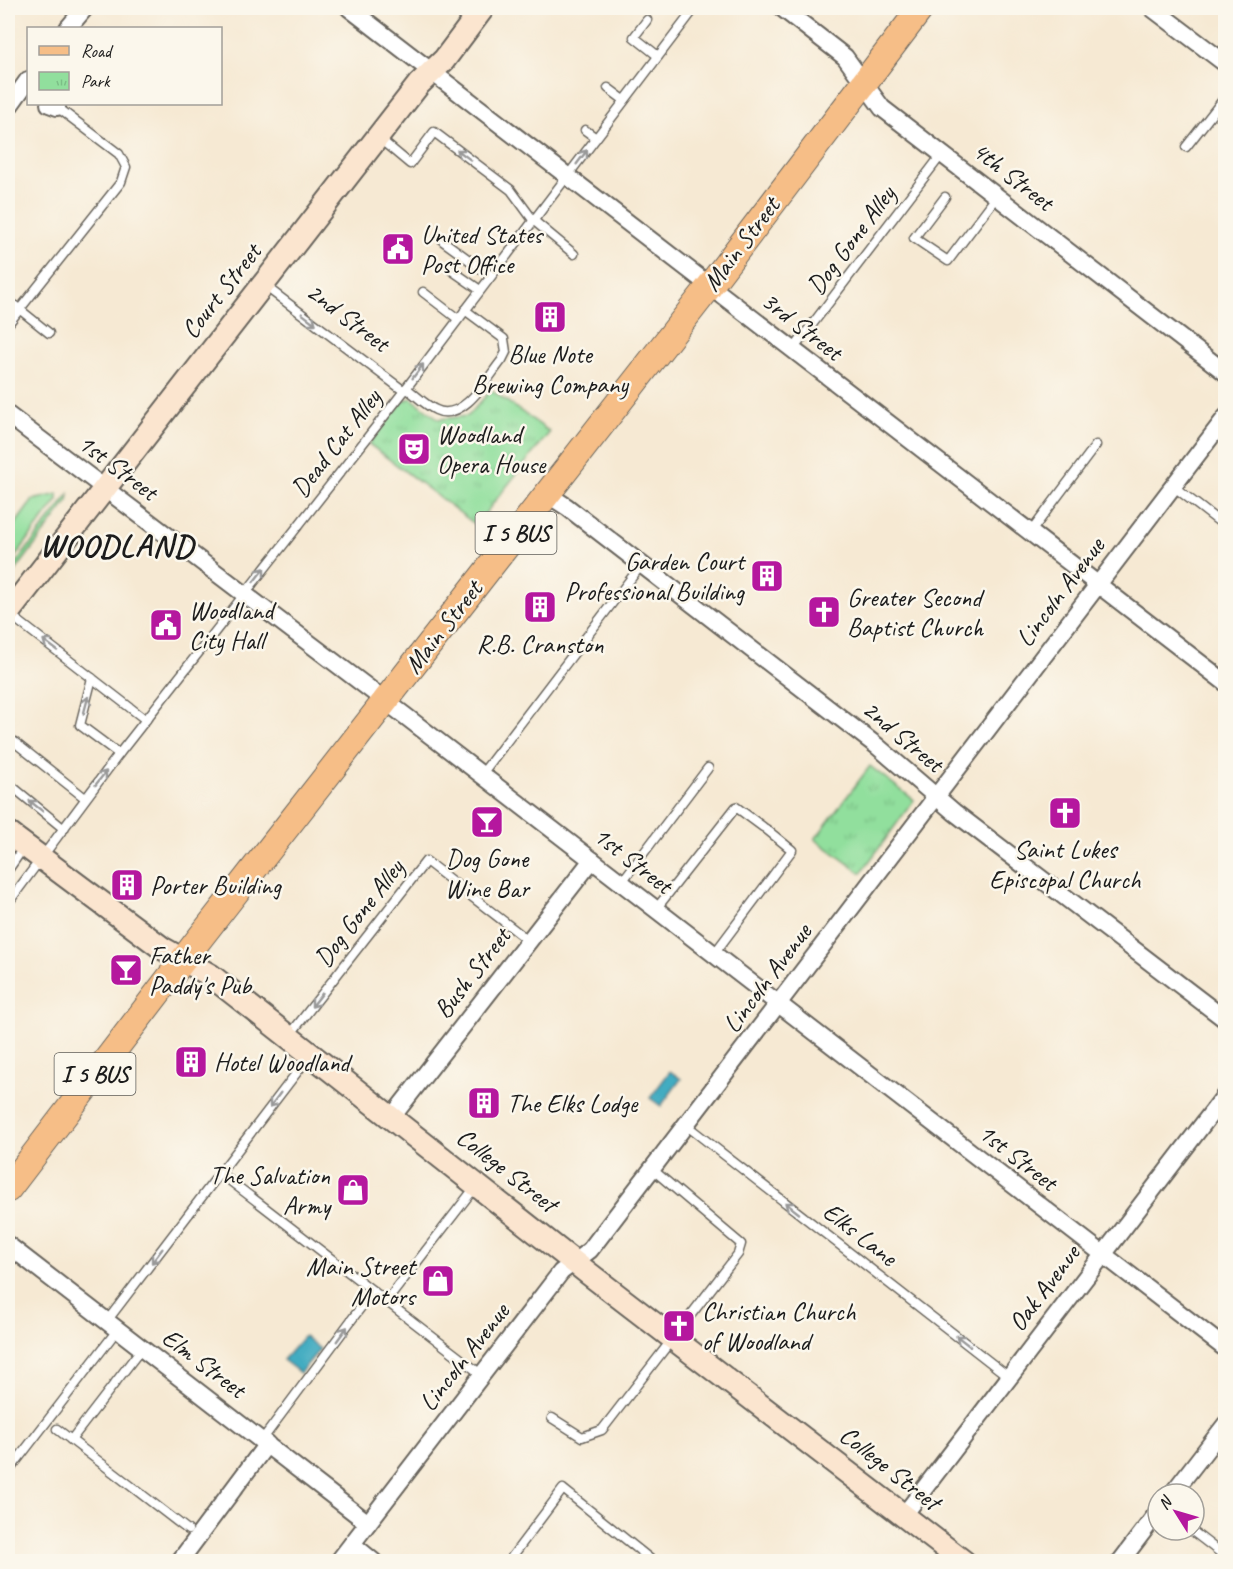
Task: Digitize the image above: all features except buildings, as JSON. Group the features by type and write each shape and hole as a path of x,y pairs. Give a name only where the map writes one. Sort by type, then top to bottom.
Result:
{"main road":[{"name":"Main Street","path":"8,1189 183,959 709,286 921,8"}],"street":[{"path":"69,27 85,8"},
{"name":"3rd Street","path":"349,8 1226,683"},
{"name":"Court Street","path":"8,613 377,137 431,72 444,60 483,8"},
{"name":"4th Street","path":"782,8 845,57 882,108 1226,373"},
{"path":"1152,8 1226,64"},
{"path":"8,108 21,87"},
{"name":"1st Street","path":"8,415 656,909 1226,1349"},
{"name":"Lincoln Avenue","path":"338,1562 561,1272 590,1250 1226,417"},
{"name":"2nd Street","path":"547,494 642,564 878,746 936,797 1226,1020"},
{"name":"College Street","path":"25,846 162,948 204,970 672,1337 904,1515 956,1559"},
{"name":"Bush Street","path":"392,1117 592,860"},
{"name":"Oak Avenue","path":"904,1515 1226,1094"},
{"name":"Elm Street","path":"8,1245 368,1523"},
{"path":"1181,1482 1226,1424"},
{"path":"179,1562 265,1442"},
{"path":"1120,1562 1146,1528"},
{"path":"352,1544 374,1562"}],"lane":[{"path":"423,8 430,8"},
{"name":"Dead Cat Alley","path":"8,903 25,846 64,829 119,754 405,389 695,8"},
{"path":"647,20 634,37 658,56"},
{"path":"608,88 624,100"},
{"path":"1186,147 1226,96"},
{"path":"8,324 121,182 126,167 119,154 53,105"},
{"path":"585,130 596,138"},
{"path":"377,137 410,164 434,132 511,190 533,220 574,254"},
{"name":"Dog Gone Alley","path":"792,351 942,154"},
{"path":"945,197 914,238 948,261 996,196"},
{"path":"443,241 491,276"},
{"path":"447,267 480,290"},
{"name":"2nd Street","path":"262,284 438,411 452,412 464,405 506,352 504,339 465,310"},
{"path":"423,292 458,319"},
{"path":"8,300 49,333"},
{"path":"1030,533 1096,445"},
{"path":"1173,486 1226,527"},
{"path":"481,775 642,564"},
{"path":"8,613 146,720"},
{"path":"92,678 80,725 119,754"},
{"path":"8,737 85,798"},
{"path":"621,883 708,768"},
{"path":"8,783 64,829"},
{"path":"656,909 736,807 792,849 714,954"},
{"path":"8,870 25,846"},
{"name":"Dog Gone Alley","path":"289,1037 426,861 529,941"},
{"path":"8,1472 220,1173 311,1054"},
{"name":"Elks Lane","path":"686,1125 1009,1377"},
{"path":"552,1418 582,1437 602,1430 738,1254 741,1244 652,1169"},
{"path":"220,1173 482,1375"},
{"path":"386,1302 477,1183"},
{"path":"265,1442 373,1292"},
{"path":"71,1440 142,1348"},
{"path":"57,1429 188,1530"},
{"path":"508,1562 563,1489 654,1562"},
{"path":"1206,1542 1226,1557"}],"green space":[{"path":"491,390 550,432 476,525 369,444 403,401 411,398 439,419 468,416"},
{"path":"58,494 58,500 8,566 8,534 33,500"},
{"path":"69,494 68,501 8,581 8,574"},
{"path":"870,766 914,800 861,873 815,839"}],"water":[{"path":"670,1071 681,1079 661,1106 650,1098"},
{"path":"304,1336 320,1349 300,1373 283,1360"}],"place":[{"name":"United States Post Office","path":"398,249"},
{"name":"Blue Note Brewing Company","path":"550,317"},
{"name":"Woodland Opera House","path":"414,449"},
{"name":"Garden Court Professional Building","path":"767,576"},
{"name":"R.B. Cranston","path":"540,607"},
{"name":"Greater Second Baptist Church","path":"824,612"},
{"name":"Woodland City Hall","path":"166,625"},
{"name":"Saint Lukes Episcopal Church","path":"1065,813"},
{"name":"Dog Gone Wine Bar","path":"487,822"},
{"name":"Porter Building","path":"127,885"},
{"name":"Father Paddy's Pub","path":"126,970"},
{"name":"Hotel Woodland","path":"191,1062"},
{"name":"The Elks Lodge","path":"484,1103"},
{"name":"The Salvation Army","path":"353,1190"},
{"name":"Main Street Motors","path":"438,1281"},
{"name":"Christian Church of Woodland","path":"679,1326"}],"district":[{"name":"WOODLAND","path":"117,545"}]}
